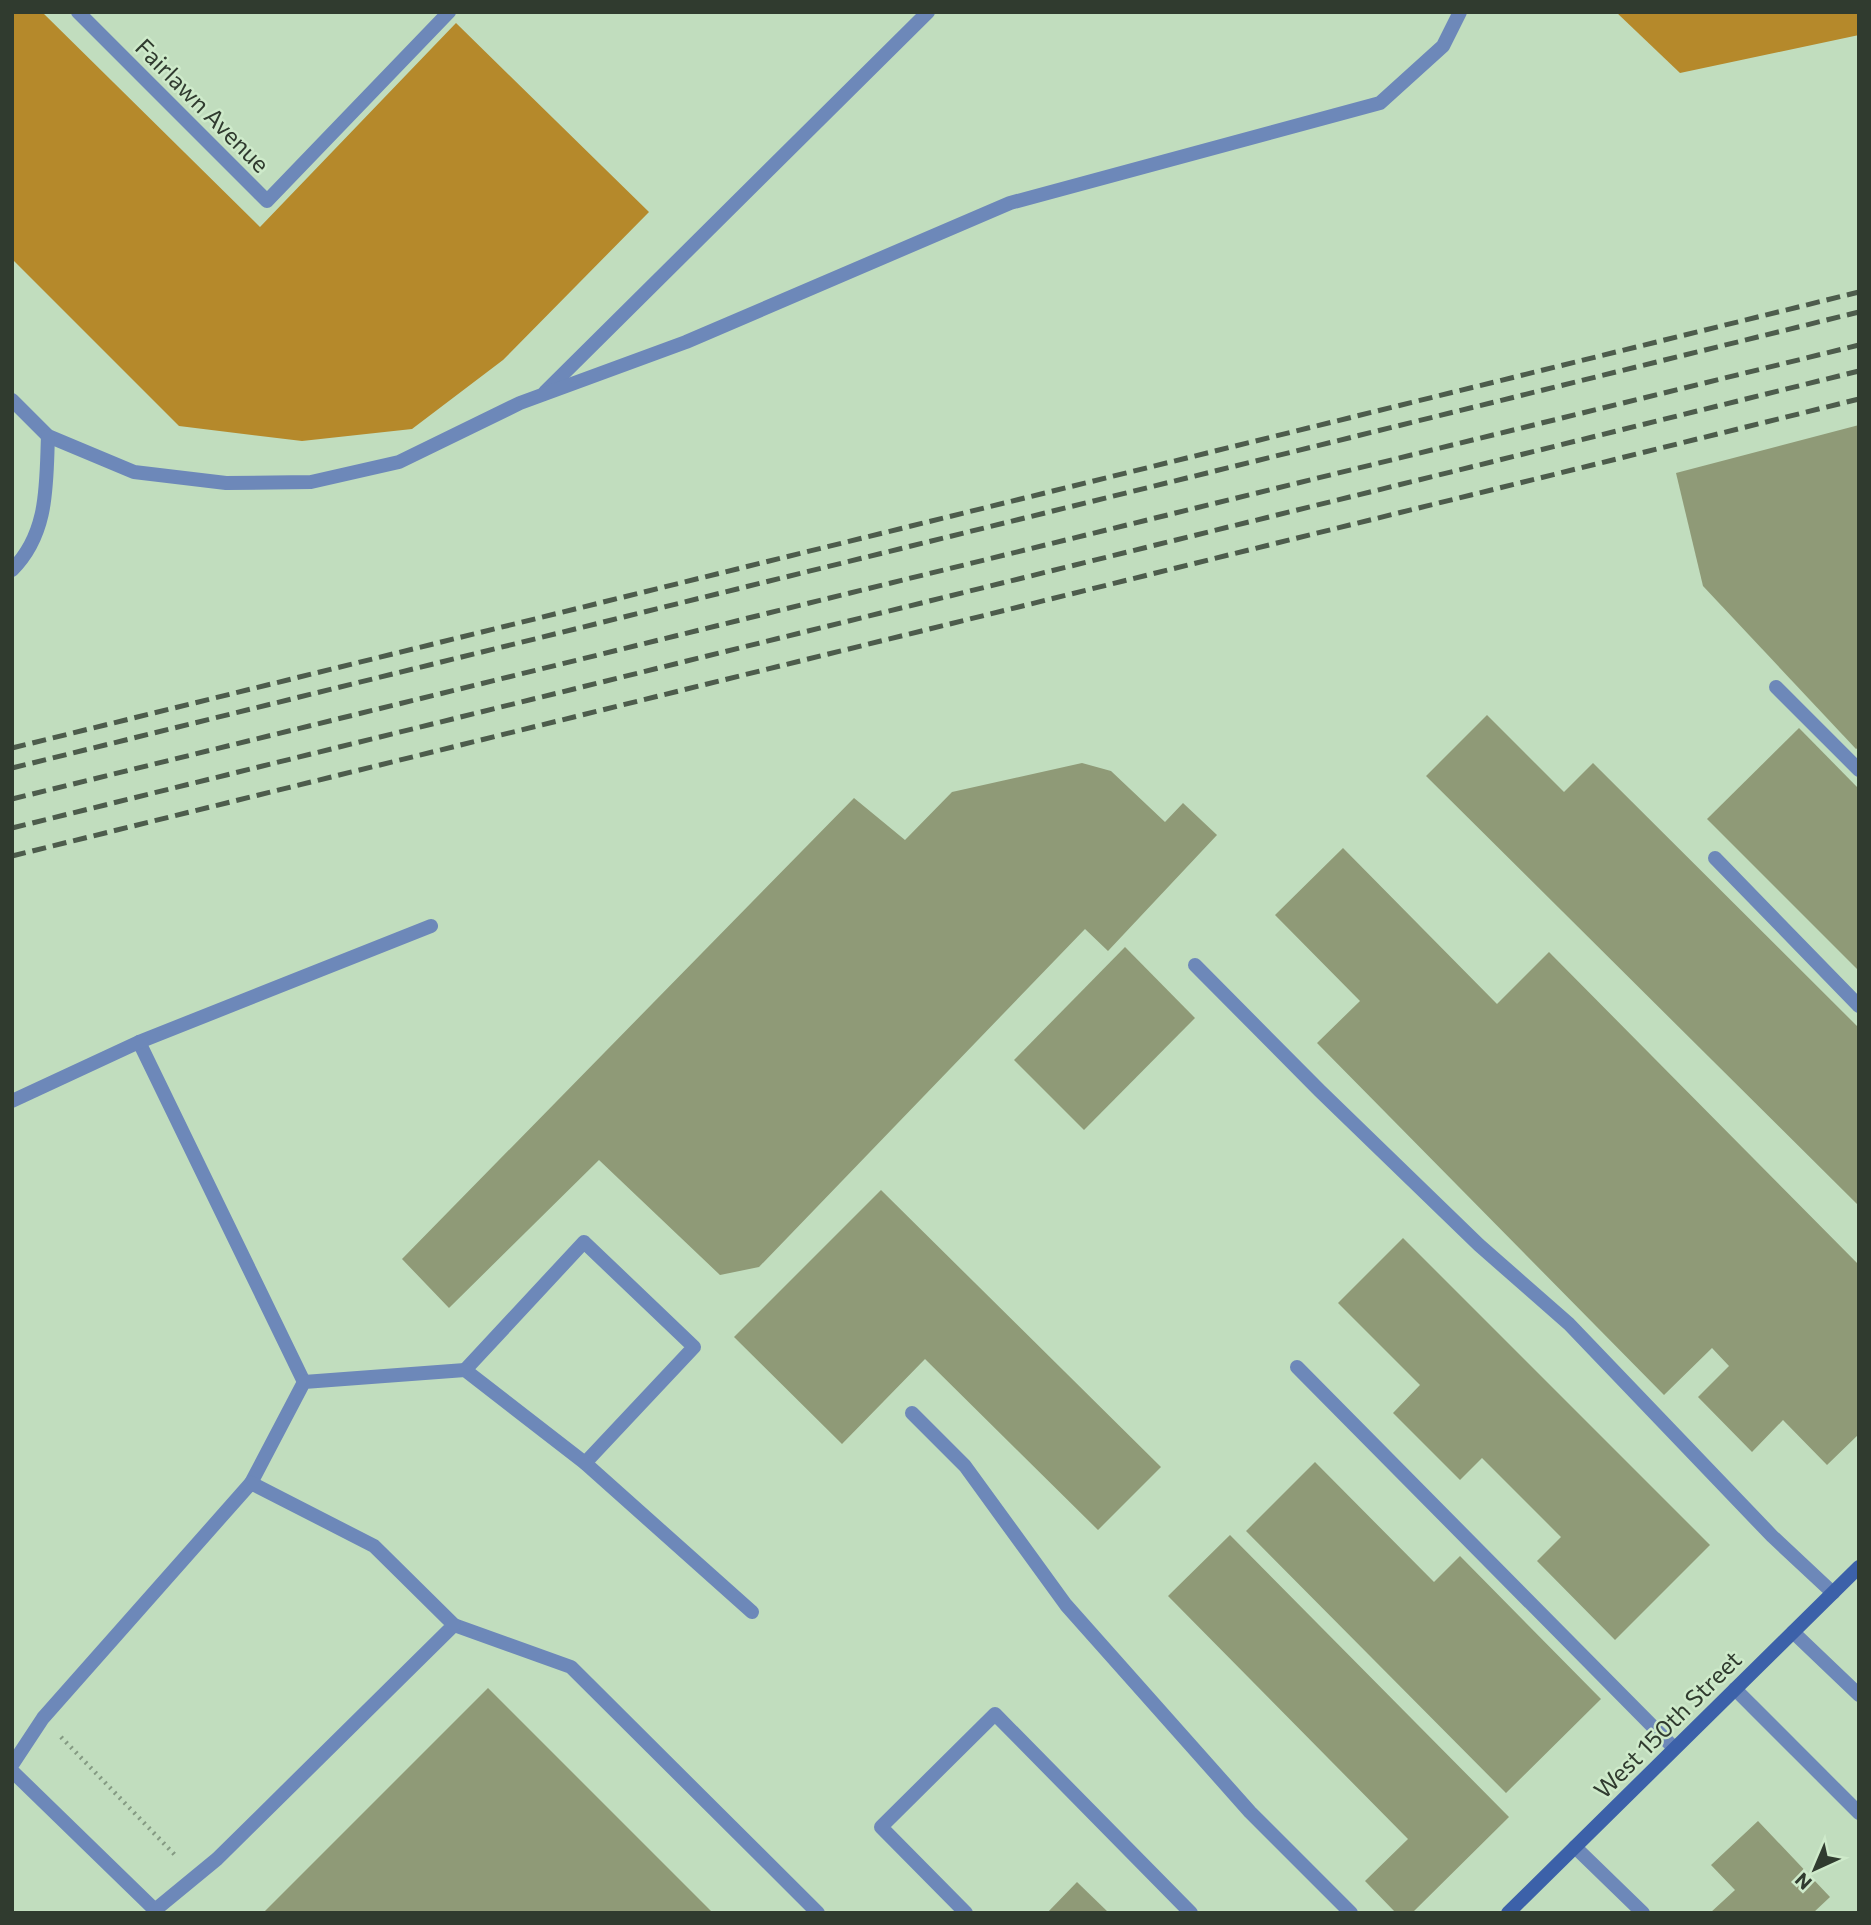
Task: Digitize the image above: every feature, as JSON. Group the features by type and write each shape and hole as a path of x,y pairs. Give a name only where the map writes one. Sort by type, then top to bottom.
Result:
{"main road":[{"name":"West 150th Street","path":"1508,1913 1859,1567"}],"street":[{"name":"Fairlawn Avenue","path":"78,12 267,201 449,12"},
{"path":"541,395 928,12"},
{"path":"12,400 48,436 134,472 226,483 311,482 399,462 520,403 686,342 1010,203 1380,103 1443,46 1461,12"},
{"path":"12,570 26,556 44,511 48,436"},
{"path":"1776,687 1859,770"},
{"path":"1715,858 1859,1006"},
{"path":"12,1101 139,1042 431,926"},
{"path":"1195,965 1479,1245 1570,1324 1772,1536 1833,1592"},
{"path":"139,1042 304,1382"},
{"path":"465,1370 584,1242 694,1348 585,1463"},
{"path":"1297,1367 1674,1748"},
{"path":"304,1382 465,1370 585,1463 752,1612"},
{"path":"12,1765 43,1718 251,1483 304,1382"},
{"path":"912,1413 965,1466 1066,1605 1250,1812 1351,1913"},
{"path":"251,1483 374,1546 454,1625 571,1667 818,1913"},
{"path":"12,1771 155,1912 217,1859 454,1625"},
{"path":"1793,1632 1859,1695"},
{"path":"1735,1689 1859,1814"},
{"path":"966,1913 881,1827 995,1714 1191,1913"},
{"path":"1575,1847 1643,1913"}],"path":[{"path":"43,1718 175,1855"}],"shaded area":[{"path":"12,12 42,12 260,227 456,23 649,212 503,360 412,429 302,441 179,426 12,259"},
{"path":"1616,12 1859,12 1859,35 1680,73"}],"building":[{"path":"1859,425 1859,747 1856,749 1703,586 1676,473"},
{"path":"1487,715 1564,792 1593,763 1859,1028 1859,1206 1426,776"},
{"path":"1799,728 1859,789 1859,971 1707,819"},
{"path":"1082,763 1111,771 1165,822 1183,803 1217,835 1108,951 1085,929 759,1267 720,1275 599,1160 449,1308 402,1259 854,798 905,840 952,792"},
{"path":"1343,848 1497,1004 1549,952 1859,1265 1859,1434 1827,1465 1783,1420 1752,1452 1698,1397 1729,1366 1712,1348 1664,1395 1317,1043 1360,1001 1275,915"},
{"path":"1125,947 1195,1018 1084,1130 1014,1060"},
{"path":"881,1190 1161,1467 1098,1530 925,1359 842,1444 734,1337"},
{"path":"1403,1238 1710,1545 1615,1640 1537,1561 1561,1537 1482,1458 1460,1480 1393,1413 1420,1385 1338,1303"},
{"path":"1315,1462 1434,1582 1460,1556 1601,1699 1506,1793 1246,1531"},
{"path":"1230,1535 1509,1817 1412,1913 1396,1913 1365,1881 1408,1839 1168,1596"},
{"path":"488,1688 713,1913 263,1913"},
{"path":"1758,1821 1830,1897 1813,1913 1710,1913 1735,1890 1711,1865"},
{"path":"1077,1882 1109,1913 1047,1913"}],"railway":[{"path":"12,748 1859,292"},
{"path":"12,768 1859,312"},
{"path":"12,799 1859,345"},
{"path":"12,828 1859,371"},
{"path":"12,856 1859,399"}]}
